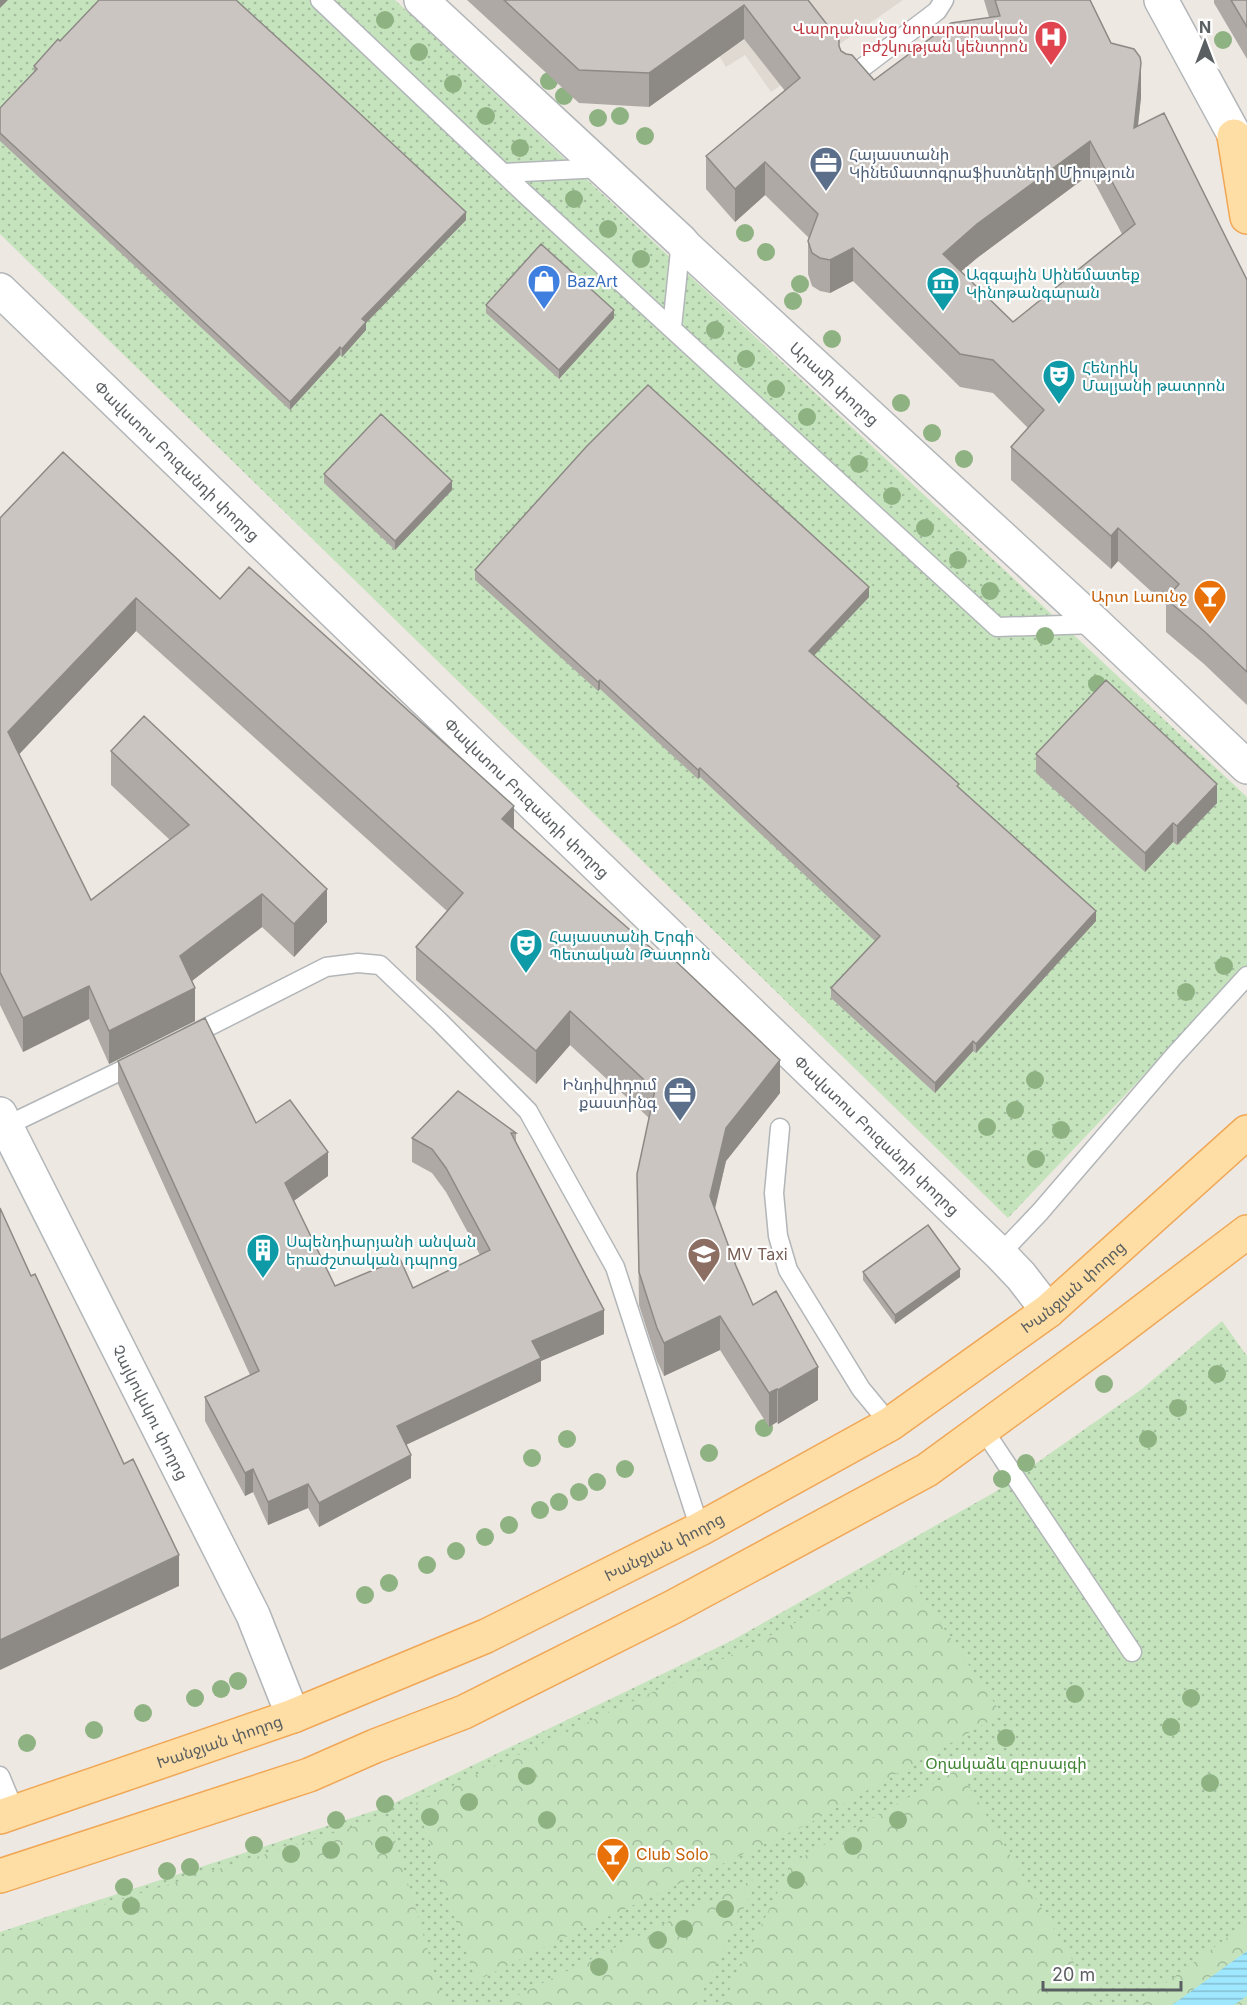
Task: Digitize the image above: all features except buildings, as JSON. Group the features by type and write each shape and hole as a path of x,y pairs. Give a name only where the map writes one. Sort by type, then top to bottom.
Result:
{"main road":[{"path":"1240,147 1247,217"},
{"name":"Խանջյան փողոց","path":"8,1815 293,1716 486,1636 700,1529 890,1424 1048,1311 1247,1132"},
{"path":"0,1876 309,1775 375,1746 464,1712 673,1607 927,1470 1109,1338 1247,1232"}],"street":[{"name":"Արամի փողոց","path":"421,0 694,255 1096,624 1247,767"},
{"path":"1161,0 1240,147"},
{"name":"Փավստոս Բուզանդի փողոց","path":"0,290 1000,1254 1021,1276 1048,1311"},
{"name":"Չայկովսկու փողոց","path":"3,1120 252,1615 293,1716"}],"lane":[{"path":"320,0 504,173 997,627 1096,624"},
{"path":"850,78 937,11 944,0"},
{"path":"504,173 603,168"},
{"path":"672,327 681,241"},
{"path":"172,1046 326,967 358,963 380,965 528,1111 615,1267 700,1529"},
{"path":"1000,1254 1040,1212 1166,1065 1247,975"},
{"path":"3,1120 151,1056"},
{"path":"780,1128 774,1193 778,1236 788,1270 861,1389 890,1424"},
{"path":"983,1429 1132,1652"},
{"path":"0,1776 8,1815"}],"shaded area":[{"path":"805,0 903,0 771,92 745,55 726,67 719,56"}],"green space":[{"path":"0,0 395,0 1247,797 1247,967 1008,1218 0,234"},
{"name":"Օղակաձև զբոսայգի","path":"1222,1321 1247,1356 1247,2005 0,2005 0,1932 386,1807 733,1640 995,1492 1142,1389"},
{"path":"903,1568 1002,1714 808,1824 476,1981 416,1803 742,1650"},
{"path":"959,1769 1099,2005 722,2005 792,1863"},
{"path":"388,1816 444,2005 0,2005 0,1937"},
{"path":"759,1877 696,2005 498,2005"},
{"path":"1247,1923 1247,2005 1136,2005"}],"water":[{"path":"1247,1951 1247,1996 1234,2005 1172,2005"}],"place":[{"name":"Վարդանանց նորարարական բժշկության կենտրոն","path":"1051,66"},
{"name":"Հայաստանի Կինեմատոգրաֆիստների Միություն","path":"826,192"},
{"name":"BazArt","path":"544,310"},
{"name":"Ազգային Սինեմատեք Կինոթանգարան","path":"943,312"},
{"name":"Հենրիկ Մալյանի թատրոն","path":"1059,405"},
{"name":"Արտ Լաունջ","path":"1210,625"},
{"name":"Հայաստանի Երգի Պետական Թատրոն","path":"526,974"},
{"name":"Ինդիվիդում քաստինգ","path":"680,1122"},
{"name":"Սպենդիարյանի անվան երաժշտական դպրոց","path":"263,1279"},
{"name":"MV Taxi","path":"704,1283"},
{"name":"Club Solo","path":"613,1883"}]}
